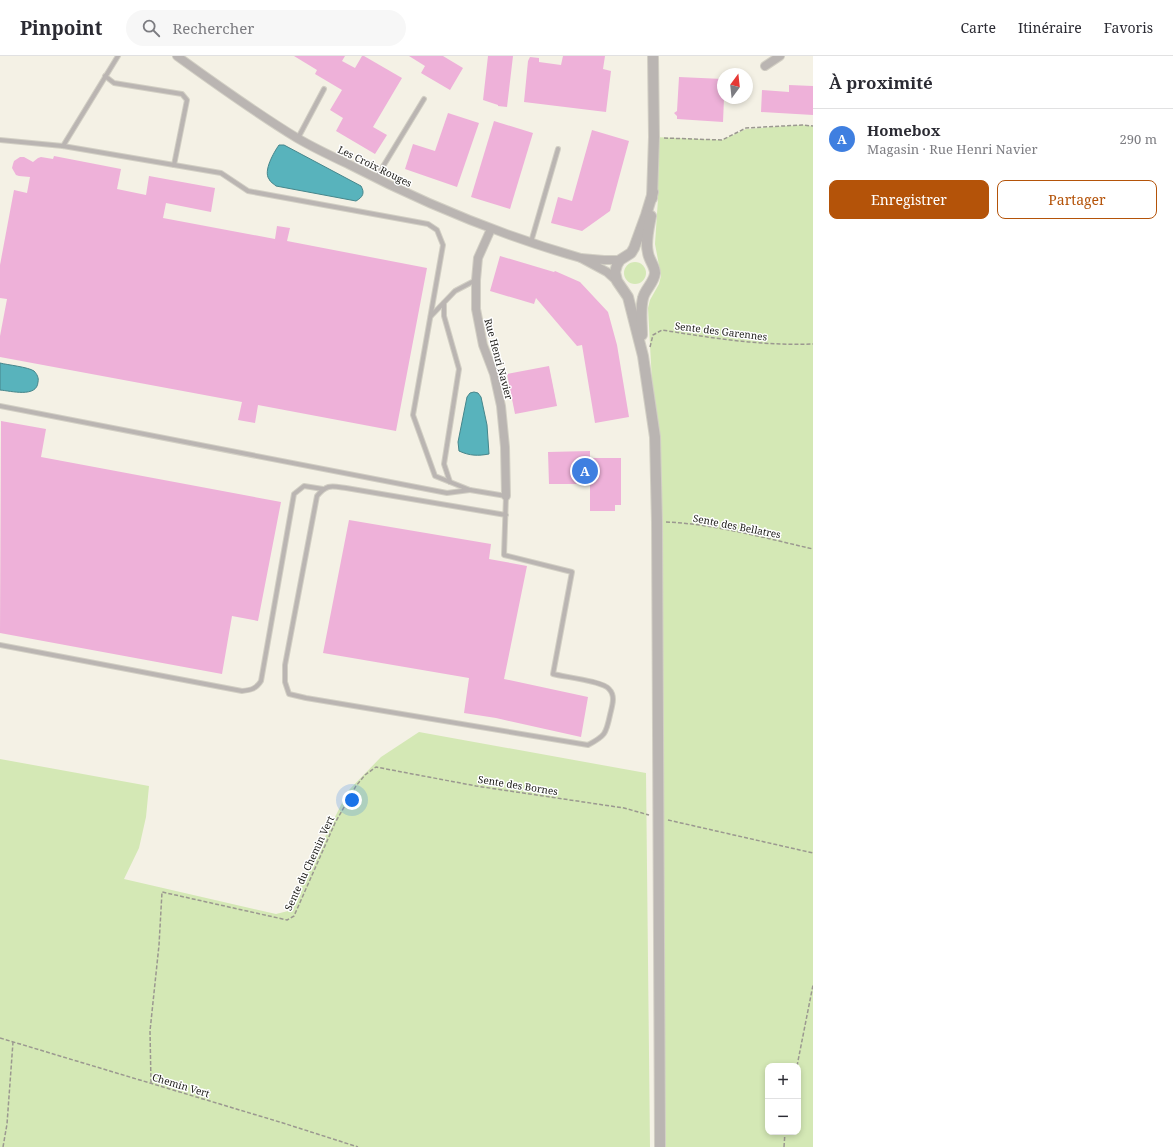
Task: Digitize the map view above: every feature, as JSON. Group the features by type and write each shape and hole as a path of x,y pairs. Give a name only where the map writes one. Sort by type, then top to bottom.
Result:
{"street":[{"name":"Les Croix Rouges","path":"178,56 235,98 298,138 376,179 455,215 491,229 581,258 607,272 620,285"},
{"path":"643,356 643,297 654,277 655,271 647,249 653,192 653,56"},
{"path":"765,66 780,56"},
{"path":"653,192 636,243 632,251 624,257 616,268 620,285 629,301 643,356 655,437 657,522 660,1147"},
{"name":"Rue Henri Navier","path":"491,229 478,258 476,309 483,345 494,374 501,406 505,448 506,496"},
{"path":"624,257 635,253 641,254 647,257 651,262"},
{"name":"Les Croix Rouges","path":"581,258 604,260 624,257"},
{"path":"620,285 629,292 642,291 647,288"}],"lane":[{"path":"63,146 118,56"},
{"path":"105,76 114,83 182,94 187,100 174,165"},
{"path":"298,138 324,89"},
{"path":"376,179 424,99"},
{"path":"0,140 63,146 221,173 248,191 428,224 437,230 443,245 413,415 435,476 470,490 506,496 506,515 504,555 572,572 553,674 602,684 609,688 613,699 608,727 603,737 588,745 289,694 285,682 285,665 317,496 323,489 329,486 346,488 506,515"},
{"path":"530,242 558,148"},
{"path":"430,316 455,291 476,280"},
{"path":"444,303 444,316 459,369 444,464 450,482"},
{"path":"0,406 447,493 470,490"},
{"path":"0,646 242,692 257,687 261,681 294,494 304,486 323,489"}],"path":[{"path":"654,137 722,140 746,128 802,125 813,126"},
{"name":"Sente des Garennes","path":"643,356 651,346 653,335 662,330 733,341 794,345 813,344"},
{"name":"Sente des Bellatres","path":"657,522 681,523 711,527 813,549"},
{"name":"Sente des Bornes","path":"376,767 476,786 624,808 813,853"},
{"name":"Sente du Chemin Vert","path":"151,1083 150,1031 159,945 162,892 287,920 294,916 335,823 356,786 365,775 376,767"},
{"path":"798,1063 813,985"},
{"name":"Chemin Vert","path":"0,1038 358,1147"},
{"path":"3,1147 7,1124 13,1042"},
{"path":"784,1147 785,1135"}],"green space":[{"path":"802,125 813,126 813,1147 660,1147 655,437 648,308 661,276 655,244 658,199 654,137 722,140 746,129"},
{"path":"635,262 643,265 646,273 643,281 635,284 627,281 624,273 627,265"},
{"path":"419,732 646,773 650,1147 0,1147 0,759 149,786 146,817 139,848 124,879 276,914 288,911 348,791 381,757"}],"water":[{"path":"279,145 284,145 361,186 363,191 362,196 356,201 276,186 271,182 267,171 274,152"},
{"path":"0,363 23,367 34,371 38,379 37,387 28,392 0,390"},
{"path":"470,393 478,393 481,397 487,425 489,454 474,455 459,451 458,442 467,397"}],"building":[{"path":"294,56 345,56 342,61 355,68 362,56 364,56 402,78 373,127 387,135 375,154 336,131 343,118 330,110 342,90 315,74 317,70"},
{"path":"409,56 443,56 463,68 450,90 421,73 425,66"},
{"path":"488,56 513,56 507,107 498,106 483,100"},
{"path":"563,56 605,56 603,69 611,71 606,112 524,102 528,61 530,57 539,58 539,62 561,65"},
{"path":"679,77 717,79 717,104 724,104 723,122 677,119 677,116 674,113 677,111"},
{"path":"789,85 813,86 813,115 761,112 762,90 789,92"},
{"path":"448,113 479,123 457,187 405,169 413,144 435,151"},
{"path":"494,121 533,133 510,209 471,197"},
{"path":"592,130 629,141 610,211 582,231 551,223 558,197 572,201"},
{"path":"54,156 121,169 117,189 146,195 149,176 215,188 211,212 166,203 163,218 275,239 277,226 290,228 287,241 427,268 396,431 258,405 255,423 238,420 242,402 0,357 0,336 7,299 0,298 0,265 14,190 27,193 30,177 16,175 12,168 13,164 14,161 20,157 24,157 33,162 41,157 53,159"},
{"path":"500,256 554,272 555,271 580,282 608,312 617,345 629,417 595,423 582,345 577,346 536,298 534,304 490,291"},
{"path":"549,366 557,406 515,414 507,374"},
{"path":"1,421 46,429 41,457 281,502 258,621 232,616 222,674 0,633"},
{"path":"590,451 590,458 621,458 621,505 615,505 615,511 590,511 590,484 549,484 548,452"},
{"path":"349,520 491,544 489,559 527,566 504,679 588,697 581,737 496,718 464,713 469,678 323,653"}],"place":[{"name":"Homebox","path":"585,471"}]}
